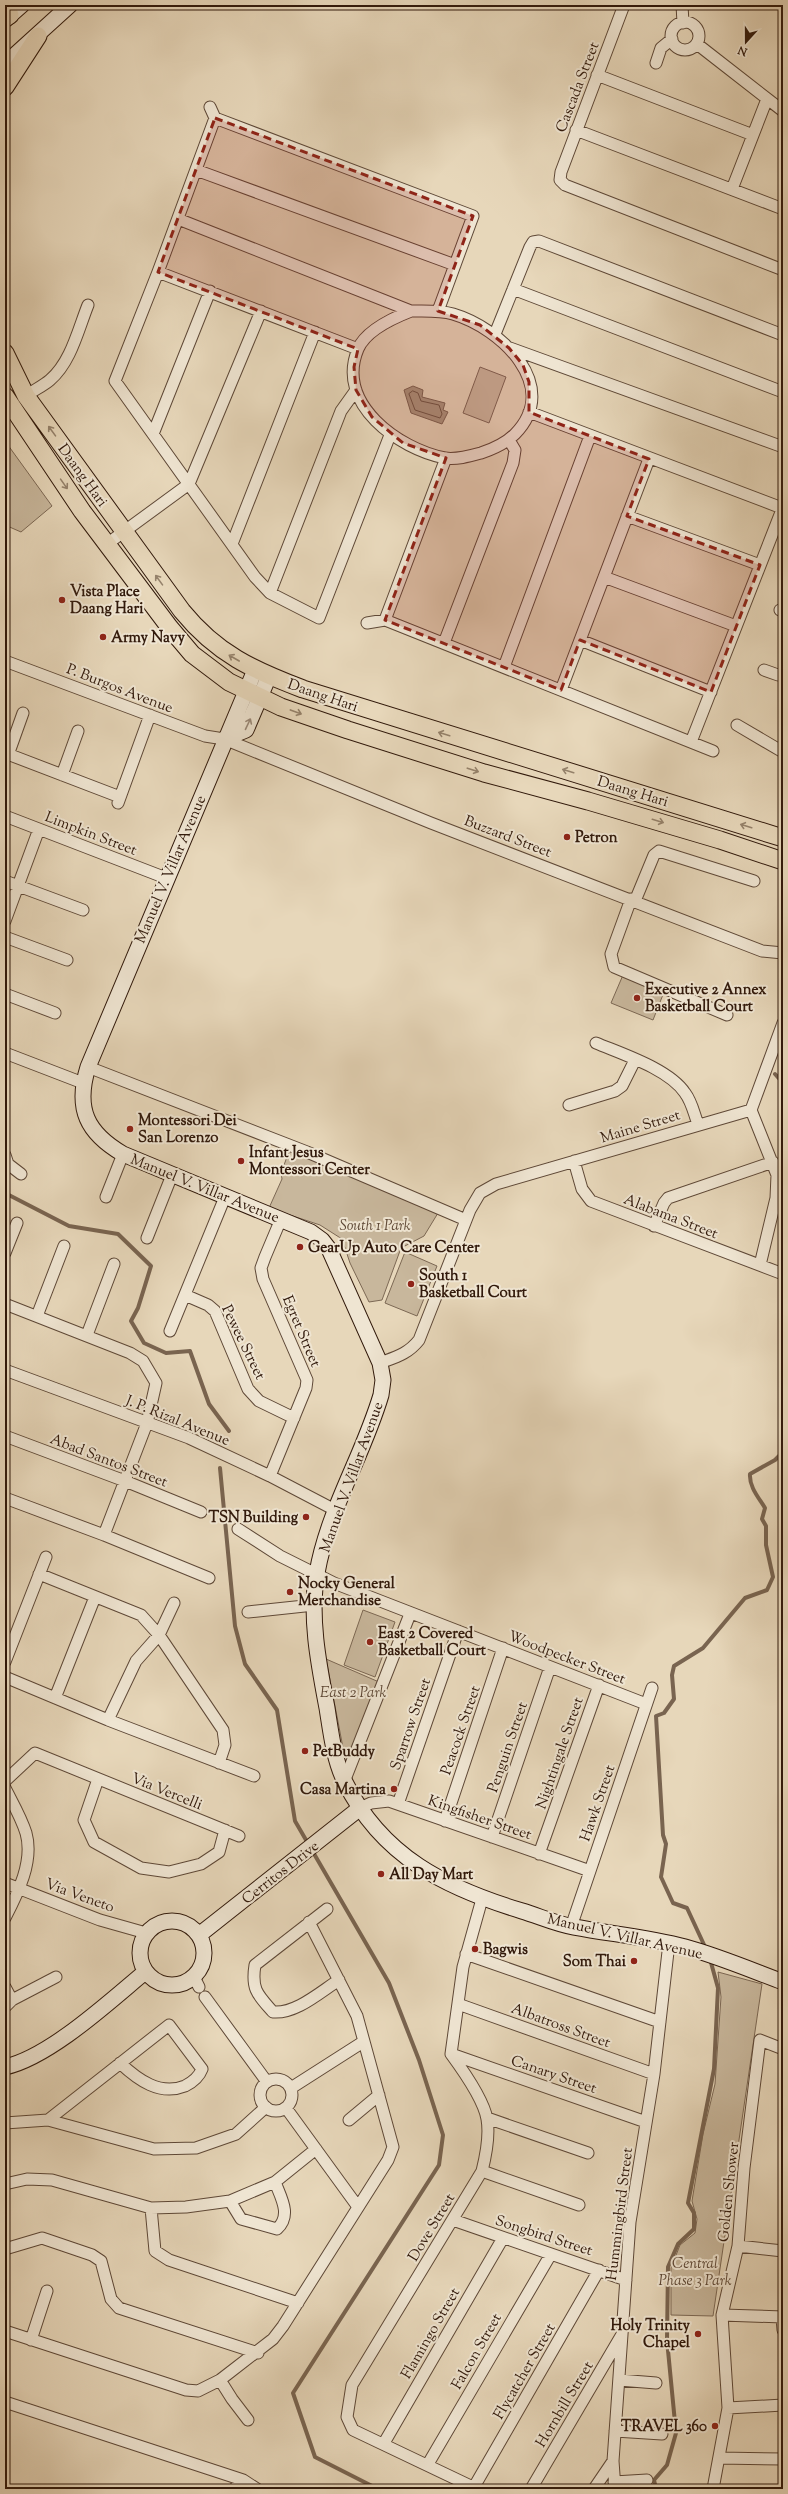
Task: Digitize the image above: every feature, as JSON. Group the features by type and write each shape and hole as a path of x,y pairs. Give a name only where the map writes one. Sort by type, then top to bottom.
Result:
{"main road":[{"path":"5,87 38,36"},
{"name":"Daang Hari","path":"5,353 26,396 124,531 195,628 222,651 262,673 402,721 783,838"},
{"name":"Daang Hari","path":"5,396 107,544 166,623 192,654 210,669 252,695 312,718 484,773 588,800 720,840 783,861"},
{"path":"588,800 594,779"}],"street":[{"path":"5,64 38,36 70,5"},
{"name":"Cascada Street","path":"624,5 596,75 561,172 560,180 566,185 783,270"},
{"path":"682,5 683,22"},
{"path":"656,63 661,48 672,39 673,30 683,22"},
{"path":"683,22 692,24 698,31 697,44"},
{"path":"672,39 681,49 690,49 697,44"},
{"path":"697,44 783,111"},
{"path":"596,75 754,135"},
{"path":"732,190 767,100"},
{"path":"210,107 215,118 158,272 115,381 255,577 270,593 319,618 390,435"},
{"path":"215,118 473,216 438,311"},
{"path":"576,130 783,209"},
{"path":"196,170 455,265"},
{"path":"178,219 411,311 438,311 466,318 495,334 523,365 530,382 532,395 529,412 520,428 509,440 498,446 468,457 446,458 415,449 390,435 372,417 356,390 354,367 358,349 370,334 385,323 411,311"},
{"path":"495,334 530,247 533,242 539,241 783,335"},
{"path":"158,272 210,290 358,349"},
{"path":"513,289 783,392"},
{"path":"153,434 210,290"},
{"path":"26,396 49,380 59,369 67,357 88,305"},
{"path":"107,544 189,484 262,311"},
{"path":"232,544 315,332"},
{"path":"509,348 783,448"},
{"path":"270,593 341,411 356,390"},
{"path":"529,412 649,459 783,508 691,742"},
{"path":"504,667 590,436"},
{"path":"444,643 513,463 515,450 509,440"},
{"path":"386,620 446,458"},
{"path":"561,690 649,459"},
{"path":"627,516 760,565"},
{"path":"604,577 736,626"},
{"path":"367,623 386,620 713,751"},
{"path":"580,640 711,692"},
{"name":"P. Burgos Avenue","path":"5,661 205,736 224,739"},
{"path":"764,670 778,675 783,673"},
{"name":"Manuel V. Villar Avenue","path":"262,673 252,695 224,739 88,1068 83,1083 82,1100 86,1116 93,1130 106,1144 123,1154 281,1219 311,1232 322,1240 329,1249 380,1363 383,1380 377,1409 335,1510 316,1575 314,1605 322,1685 336,1760 344,1782 360,1808 390,1844 414,1864 447,1883 482,1899 571,1927 686,1947 783,1982"},
{"path":"23,713 6,754 62,775 119,800 150,716"},
{"path":"737,725 783,752"},
{"path":"62,775 78,732"},
{"name":"Buzzard Street","path":"224,739 432,823 762,951 783,953"},
{"name":"Limpkin Street","path":"5,816 166,878"},
{"path":"5,921 39,829"},
{"path":"726,1014 614,966 610,954 654,855 659,851 754,881"},
{"path":"5,881 83,910"},
{"path":"5,937 67,960"},
{"path":"5,994 56,1013"},
{"path":"760,1265 778,1185 773,1162 751,1110 783,1023"},
{"path":"596,1043 635,1060 678,1084 690,1102 698,1124"},
{"path":"5,1053 83,1083"},
{"path":"569,1105 615,1091 622,1086 635,1060"},
{"path":"88,1068 307,1152 466,1220"},
{"name":"Maine Street","path":"380,1363 412,1350 419,1340 475,1200 488,1188 698,1124 751,1110"},
{"path":"106,1197 123,1154"},
{"path":"5,1155 8,1164 21,1174"},
{"name":"Alabama Street","path":"574,1161 582,1189 591,1201 783,1274"},
{"path":"654,1226 664,1203 668,1198 773,1162"},
{"path":"147,1238 172,1175"},
{"path":"170,1331 225,1197"},
{"name":"Egret Street","path":"270,1476 306,1388 307,1380 263,1279 262,1268 281,1219"},
{"path":"5,1253 17,1222"},
{"path":"37,1316 64,1246"},
{"path":"87,1335 114,1264"},
{"name":"Pewee Street","path":"185,1294 208,1305 215,1311 248,1389 259,1401 294,1418"},
{"path":"5,1304 130,1353 143,1361 156,1383 147,1423 104,1535"},
{"name":"J. P. Rizal Avenue","path":"5,1370 189,1438 270,1476 335,1510"},
{"name":"Abad Santos Street","path":"5,1436 125,1481 201,1512"},
{"path":"5,1498 104,1535 209,1578"},
{"name":"Woodpecker Street","path":"238,1529 280,1556 316,1575 410,1614 503,1648 646,1704"},
{"path":"5,1662 46,1557"},
{"path":"40,1574 141,1616 159,1635 223,1730 225,1745 218,1763"},
{"path":"55,1698 95,1597"},
{"path":"108,1720 136,1661 159,1635 174,1603"},
{"path":"248,1612 314,1605"},
{"path":"344,1782 410,1614"},
{"name":"Sparrow Street","path":"398,1804 458,1631"},
{"name":"Peacock Street","path":"445,1821 503,1648"},
{"name":"Penguin Street","path":"492,1837 550,1667"},
{"path":"5,1677 108,1720 254,1776"},
{"name":"Nightingale Street","path":"539,1854 598,1685"},
{"name":"Hawk Street","path":"571,1927 652,1688"},
{"name":"Via Vercelli","path":"5,1781 35,1753 239,1836"},
{"path":"98,1778 84,1820 94,1842 141,1868 169,1872 201,1864 218,1852 225,1830"},
{"path":"5,1788 26,1833 27,1865 20,1889 5,1918"},
{"name":"Kingfisher Street","path":"360,1808 378,1801 398,1804 590,1871"},
{"name":"Cerritos Drive","path":"199,1935 295,1861 360,1808"},
{"name":"Via Veneto","path":"5,1883 100,1920 146,1933"},
{"path":"451,2054 466,1954 482,1899"},
{"path":"327,1909 255,1965 253,1979 255,1991 273,2012 280,2013 298,2006 339,1980"},
{"path":"173,1921 192,1928 199,1935 203,1946 204,1957 197,1982 174,1986 163,1984 153,1980 145,1972 139,1952 146,1933 154,1926 173,1921"},
{"path":"5,2331 186,2390 198,2391 220,2380 258,2353 284,2326 388,2160 393,2147 357,2016 309,1922"},
{"name":"Hummingbird Street","path":"615,2485 613,2461 630,2222 654,2074 669,1943"},
{"path":"466,1954 660,2022"},
{"path":"5,2067 38,2053 86,2022 145,1972"},
{"path":"5,1987 8,2003 56,1977"},
{"path":"205,1997 267,2082"},
{"name":"Albatross Street","path":"458,2004 654,2074"},
{"path":"48,2120 120,2063 169,2025 202,2069 200,2076 189,2084 176,2090 161,2089 149,2085 120,2063"},
{"name":"Golden Shower","path":"713,2489 728,2408 722,2315 738,2246 744,2168 760,2040 783,2049"},
{"path":"290,2088 363,2042"},
{"name":"Dove Street","path":"451,2054 468,2078 487,2118 487,2152 482,2172 352,2385 347,2417 353,2430 384,2443 476,2488"},
{"name":"Canary Street","path":"451,2054 646,2122"},
{"path":"277,2079 287,2083 290,2088 292,2098 286,2108 276,2111 266,2107 262,2102 261,2092 267,2082 277,2079"},
{"path":"349,2120 379,2095"},
{"path":"5,2123 48,2120 154,2149 196,2148 236,2134 266,2107"},
{"path":"286,2108 358,2207"},
{"path":"487,2118 588,2153"},
{"path":"5,2184 27,2179 52,2180 151,2208 186,2207 230,2202 275,2182 316,2149"},
{"path":"482,2172 579,2205"},
{"path":"230,2202 241,2219 277,2229 284,2222 286,2211 275,2182"},
{"path":"151,2208 155,2251 168,2260 298,2303"},
{"name":"Songbird Street","path":"453,2220 626,2280"},
{"path":"5,2249 42,2238 92,2255 101,2261 111,2299 119,2308 258,2353"},
{"name":"Flamingo Street","path":"384,2443 503,2238"},
{"path":"738,2246 783,2251"},
{"name":"Falcon Street","path":"428,2464 551,2254"},
{"name":"Flycatcher Street","path":"476,2488 599,2270"},
{"path":"31,2340 47,2291"},
{"path":"722,2315 783,2317 783,2330"},
{"name":"Hornbill Street","path":"531,2489 623,2334"},
{"path":"220,2380 248,2420"},
{"path":"619,2380 656,2382"},
{"path":"5,2402 243,2480 257,2489"},
{"path":"728,2408 783,2405"},
{"path":"615,2431 662,2434"},
{"path":"719,2458 783,2459"},
{"path":"594,2489 613,2461"},
{"path":"234,2489 243,2480"},
{"path":"615,2485 647,2480"}],"highlighted area":[{"path":"215,118 473,216 438,311 480,325 509,348 523,365 529,382 529,412 649,459 627,516 760,565 711,692 580,640 561,690 385,620 446,458 403,443 372,417 356,390 354,367 358,349 158,272"}],"green space":[{"path":"480,367 506,377 489,423 463,413"},
{"path":"5,441 52,506 21,532 5,525"},
{"name":"Executive 2 Annex Basketball Court","path":"623,975 664,992 653,1020 611,1003"},
{"name":"South 1 Park","path":"290,1149 438,1213 424,1236 401,1248 382,1300 369,1302 350,1263 342,1239 320,1225 269,1208 282,1179 281,1173"},
{"name":"South 1 Basketball Court","path":"405,1252 437,1266 417,1316 385,1303"},
{"name":"East 2 Covered Basketball Court","path":"363,1610 395,1622 375,1677 344,1665"},
{"name":"East 2 Park","path":"326,1659 379,1682 349,1764 344,1753"},
{"name":"Central Phase 3 Park","path":"718,1972 762,1984 713,2316 671,2315 671,2268 680,2245 695,2233 697,2219 692,2201 703,2134 715,2084 721,1997"}],"water":[{"path":"413,386 423,390 422,397 445,403 443,410 448,412 442,424 411,413 404,390"}],"waterway":[{"path":"775,1074 783,1083"},
{"path":"5,1193 69,1226 118,1234 151,1266 138,1308 131,1321 144,1343 166,1353 190,1351 209,1404 229,1431"},
{"path":"706,1949 687,1908 673,1903 661,1877 666,1844 663,1835 656,1716 664,1713 674,1699 672,1675 674,1666 703,1648 745,1598 767,1590 773,1577 766,1545 766,1526 762,1519 765,1508 753,1488 750,1474 775,1460 783,1452"},
{"path":"220,1468 235,1626 245,1664 277,1710 295,1821 389,1983 419,2060 443,2135 439,2165 293,2393 315,2457 378,2489"},
{"path":"656,2489 654,2480 667,2465 676,2433 667,2340 668,2267 678,2244 694,2229 694,2213 688,2203 714,2069 718,1988 710,1959"}],"place":[{"name":"Vista Place Daang Hari","path":"62,600"},
{"name":"Army Navy","path":"103,637"},
{"name":"Petron","path":"567,837"},
{"name":"Executive 2 Annex Basketball Court","path":"637,998"},
{"name":"Montessori Dei San Lorenzo","path":"130,1129"},
{"name":"Infant Jesus Montessori Center","path":"241,1161"},
{"name":"GearUp Auto Care Center","path":"300,1247"},
{"name":"South 1 Basketball Court","path":"411,1284"},
{"name":"TSN Building","path":"306,1517"},
{"name":"Nocky General Merchandise","path":"290,1592"},
{"name":"East 2 Covered Basketball Court","path":"370,1642"},
{"name":"PetBuddy","path":"305,1751"},
{"name":"Casa Martina","path":"394,1789"},
{"name":"All Day Mart","path":"381,1874"},
{"name":"Bagwis","path":"475,1949"},
{"name":"Som Thai","path":"634,1961"},
{"name":"Holy Trinity Chapel","path":"698,2334"},
{"name":"TRAVEL 360","path":"715,2426"}]}
